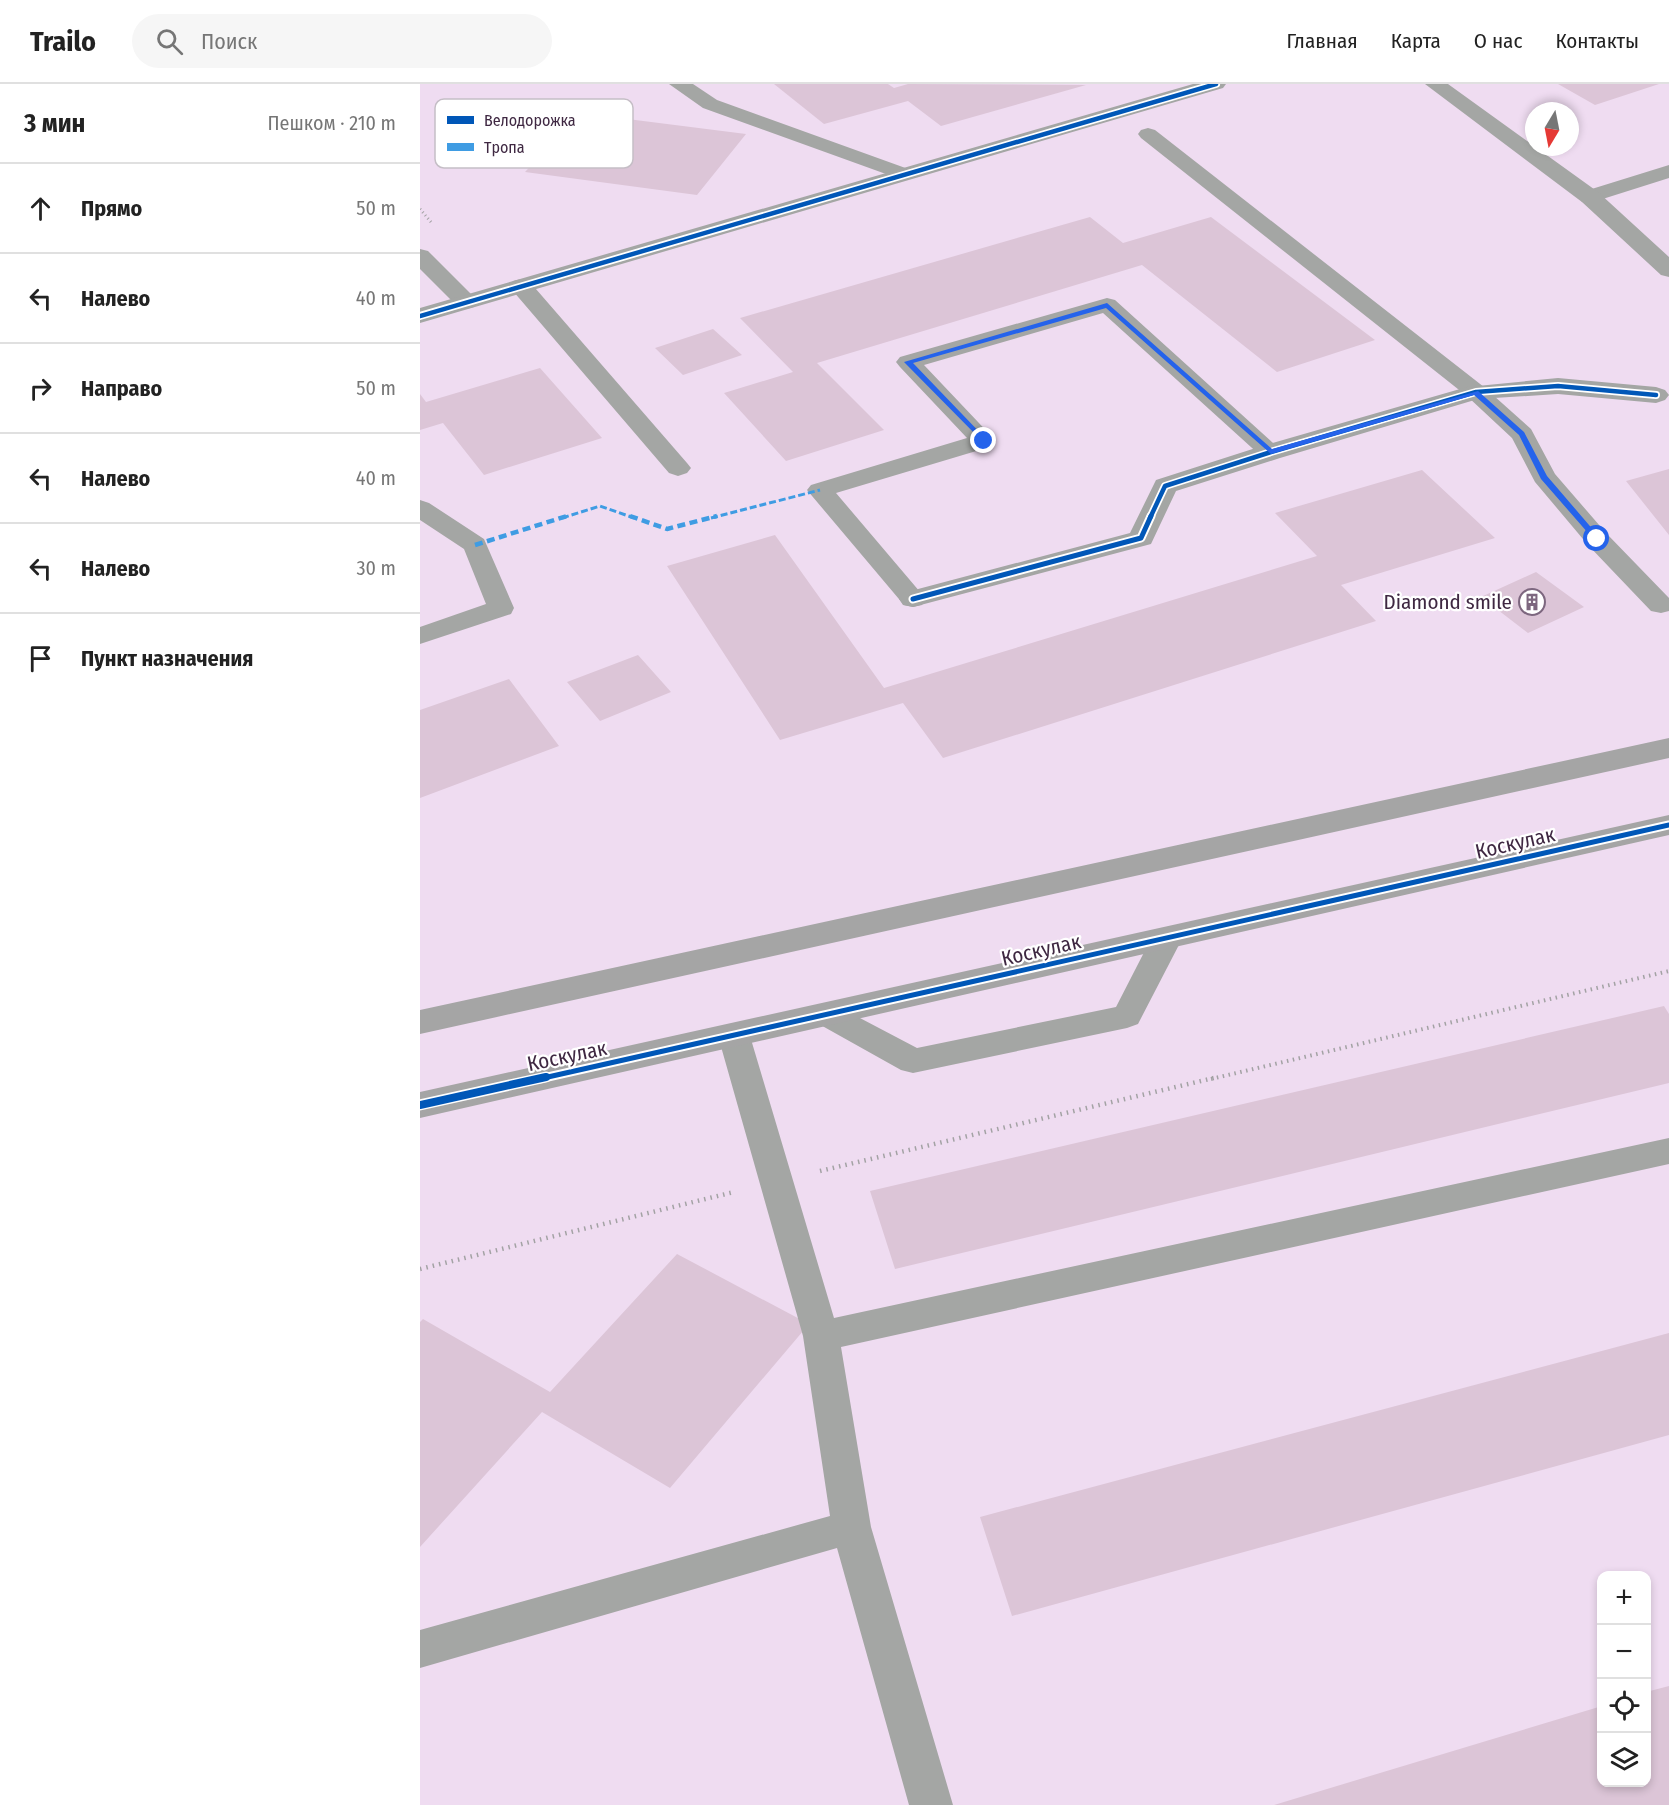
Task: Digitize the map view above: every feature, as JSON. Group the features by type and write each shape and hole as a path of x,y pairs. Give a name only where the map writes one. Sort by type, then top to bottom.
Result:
{"street":[{"path":"420,316 1216,84"},
{"path":"1435,84 1590,196 1669,270"},
{"path":"913,600 1141,538 1165,486 1271,452 1476,392 1558,386 1665,396"},
{"path":"420,1022 1669,748"},
{"name":"Коскулак","path":"420,1104 734,1036 1669,825"}],"lane":[{"path":"679,84 710,104 904,174"},
{"path":"1148,134 1476,392 1522,434 1544,477 1597,539 1661,605"},
{"path":"1590,196 1669,171"},
{"path":"420,256 466,302"},
{"path":"521,286 678,468"},
{"path":"913,600 820,490 984,441 908,362 1107,305 1271,452"},
{"path":"420,508 475,545 501,608 420,636"},
{"path":"828,1015 913,1061 1128,1016 1166,939"},
{"path":"734,1036 821,1336 851,1527 932,1805"},
{"path":"821,1336 1669,1152"},
{"path":"420,1649 851,1527"}],"path":[{"path":"420,1269 776,1181 1669,971"}],"building":[{"path":"774,84 888,84 894,88 908,84 1086,85 941,126 908,101 824,124"},
{"path":"1558,84 1659,84 1595,105"},
{"path":"633,120 746,134 697,195 525,172 529,168 633,168"},
{"path":"1090,217 1123,243 1211,217 1375,340 1277,372 1142,265 817,363 884,430 786,461 724,393 793,372 740,318"},
{"path":"713,329 742,355 683,375 655,348"},
{"path":"540,368 602,438 484,475 443,423 420,430 420,394 426,402"},
{"path":"1669,469 1669,535 1626,481"},
{"path":"1422,470 1495,538 1341,585 1376,621 943,758 903,703 780,740 667,566 775,535 884,688 1317,556 1275,513"},
{"name":"Diamond smile","path":"1536,572 1584,607 1528,633 1481,597"},
{"path":"638,655 671,692 600,721 567,682"},
{"path":"509,679 559,746 420,798 420,710"},
{"path":"1664,1006 1669,1014 1669,1083 895,1269 870,1191"},
{"path":"677,1254 809,1324 670,1488 542,1412 420,1547 420,1322 423,1319 550,1392"},
{"path":"1669,1333 1669,1435 1012,1616 980,1517"},
{"path":"1669,1686 1669,1805 1274,1805 1597,1708 1597,1787 1651,1787 1651,1691"}],"marked path":[{"path":"475,545 600,506 667,529 820,490"}],"cycle path":[{"path":"420,316 1216,84"},
{"path":"913,599 1141,538 1165,486 1271,452 1476,392 1558,386 1656,395"},
{"path":"420,1105 1669,825"}],"place":[{"name":"Diamond smile","path":"1532,602"}],"route":[{"path":"984,441 908,362 1107,305 1271,452 1476,392 1522,434 1544,477 1597,539"}]}
